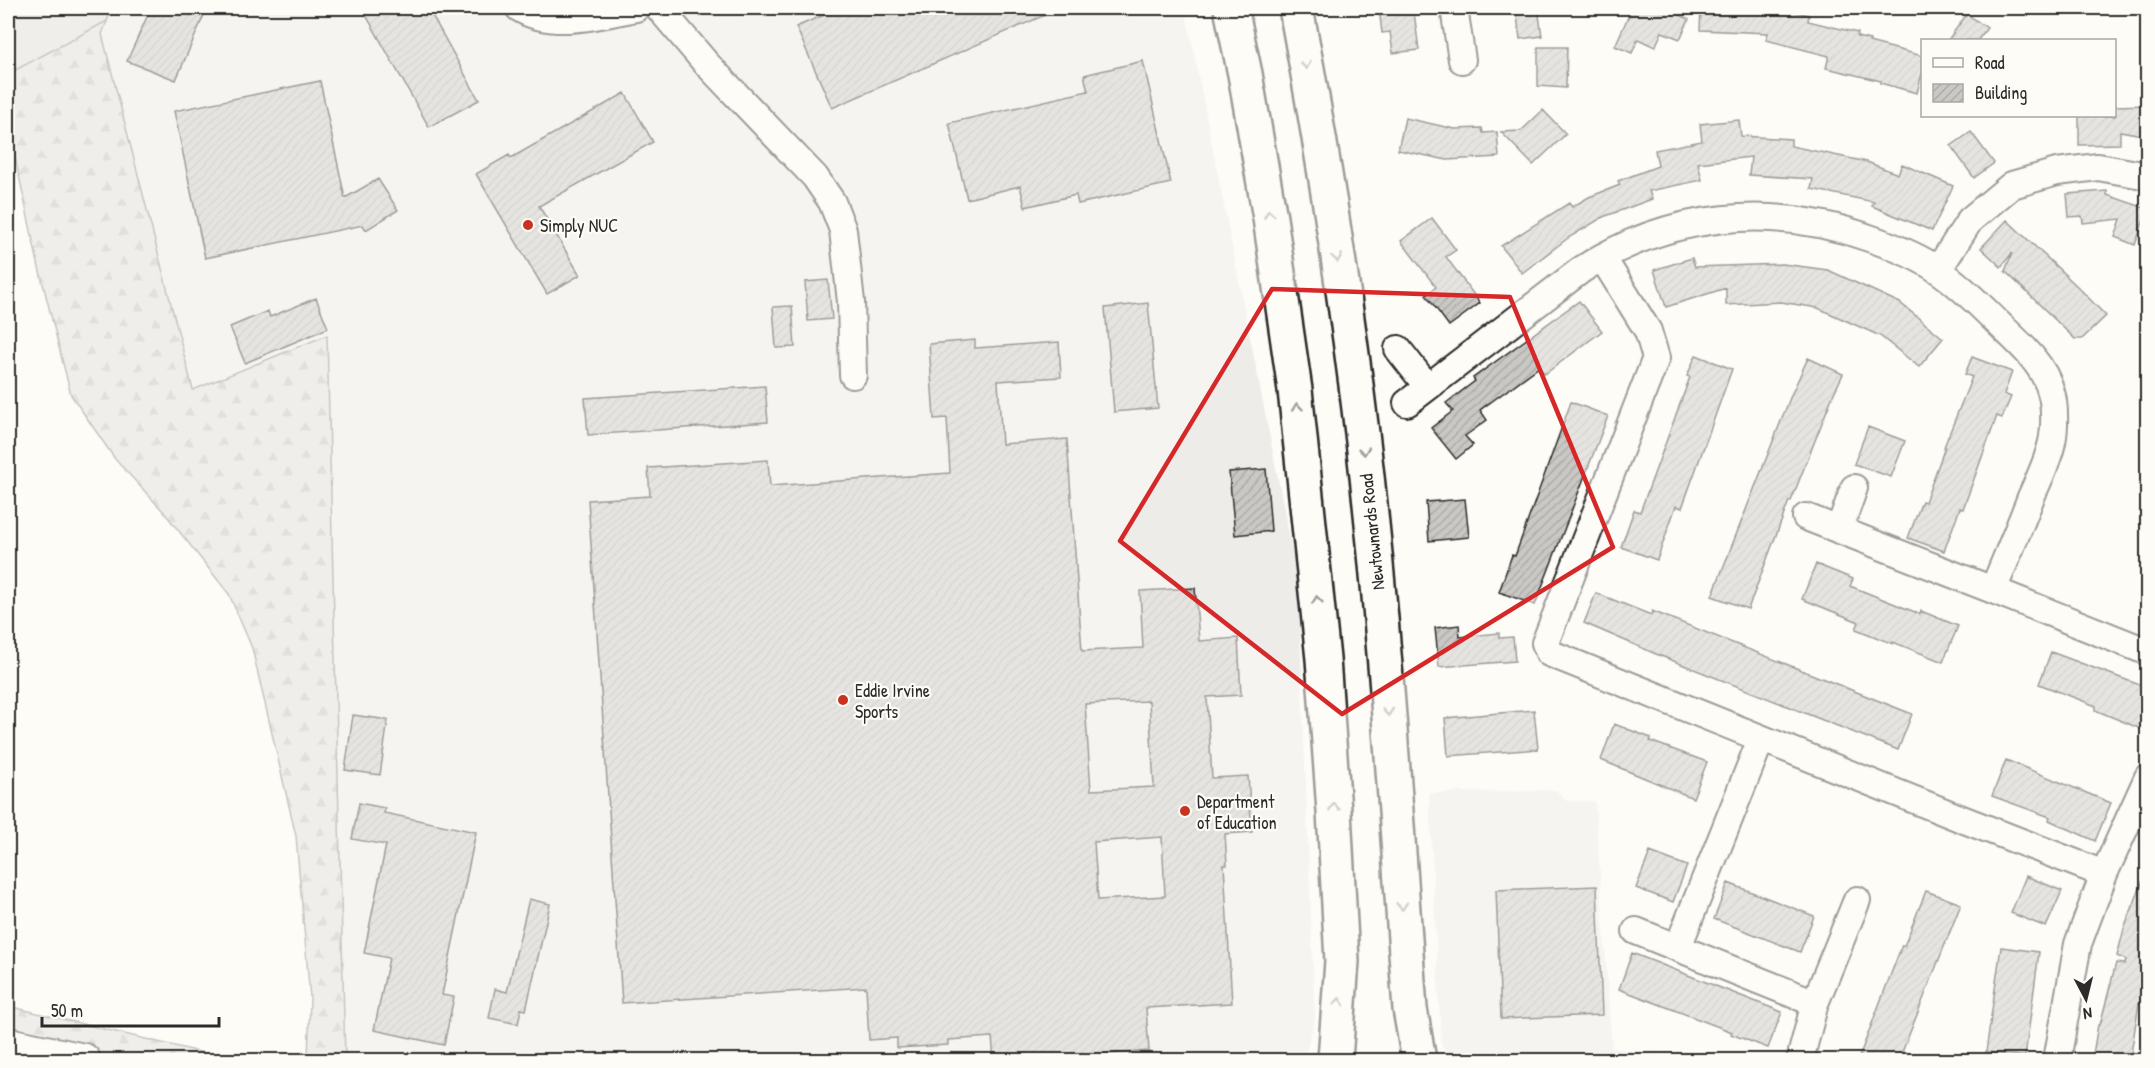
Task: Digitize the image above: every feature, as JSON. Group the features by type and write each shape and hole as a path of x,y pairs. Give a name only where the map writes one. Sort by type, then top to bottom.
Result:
{"highway":[{"path":"1231,8 1270,218 1295,390 1323,659 1342,961 1335,1060"},
{"name":"Newtownards Road","path":"1296,8 1328,200 1362,433 1384,653 1410,1009 1419,1060"}],"street":[{"path":"519,8 550,19 592,16 636,8"},
{"path":"659,8 705,62 815,177 832,202 843,230 851,302 853,375"},
{"path":"1454,8 1462,60"},
{"path":"1938,270 1970,220 2012,185 2057,172 2098,167 2148,176"},
{"path":"1407,403 1602,257 1666,230 1731,217 1791,218 1850,231 1898,248 1938,270 1983,308 2025,349 2043,372 2052,393 2053,440 1993,590"},
{"path":"1602,257 1648,331 1656,358 1545,643 1549,653 2104,874"},
{"path":"1398,348 1427,386"},
{"path":"1839,531 1854,488"},
{"path":"1806,518 2148,652"},
{"path":"1678,947 1761,739"},
{"path":"2057,1060 2078,944 2104,874 2148,777"},
{"path":"1800,1060 1815,1003 1857,900"},
{"path":"1636,932 1815,1003"},
{"path":"8,1044 84,1060"}],"highlighted area":[{"path":"1272,289 1510,297 1613,547 1342,714 1120,541"}],"shaded area":[{"path":"112,8 1185,8 1298,580 1315,1019 1304,1060 345,1060 327,335 193,390 102,34"},
{"path":"1556,790 1567,801 1595,801 1612,1048 1656,1054 1657,1060 1450,1060 1441,1043 1429,793"}],"green space":[{"path":"8,8 112,8 107,21 8,74"},
{"path":"24,8 112,8 102,34 193,390 327,335 345,1060 308,1060 310,998 296,836 252,648 229,594 163,511 115,459 71,395 39,268 8,125 8,52"},
{"path":"8,1006 233,1060 123,1060 8,1034"}],"building":[{"path":"151,8 207,8 176,80 127,61"},
{"path":"362,8 428,8 479,100 429,127"},
{"path":"840,8 1061,8 832,108 796,27"},
{"path":"1379,8 1406,8 1407,13 1414,12 1419,50 1393,53 1390,32 1382,33"},
{"path":"1516,8 1538,8 1542,36 1520,39"},
{"path":"1632,8 1665,8 1689,19 1680,39 1662,32 1655,47 1638,39 1632,53 1615,46"},
{"path":"1701,8 1780,8 1809,15 1808,21 1858,33 1857,37 1870,40 1869,42 1921,55 1921,78 1917,93 1880,83 1881,81 1826,68 1829,56 1766,40 1768,33 1700,30"},
{"path":"1967,14 1987,28 1979,39 1949,39"},
{"path":"1538,47 1567,47 1566,88 1538,86"},
{"path":"1143,61 1171,183 1078,204 1076,195 1025,207 1020,186 967,199 949,123 1088,91 1084,75"},
{"path":"320,81 345,198 378,179 398,210 366,230 363,225 205,258 174,111"},
{"path":"625,93 653,142 539,206 580,275 547,294 476,174 509,155 511,158"},
{"path":"2148,105 2148,136 2120,131 2120,144 2079,145 2079,117 2116,117 2116,106"},
{"path":"1543,110 1566,134 1533,165 1501,132 1521,131"},
{"path":"1405,118 1455,129 1482,128 1483,133 1497,132 1499,157 1447,160 1398,150"},
{"path":"1739,120 1741,136 1791,139 1791,146 1867,162 1898,174 1902,164 1953,186 1932,231 1872,206 1874,202 1811,189 1813,179 1749,175 1751,157 1698,163 1702,180 1649,191 1652,199 1603,217 1568,238 1522,273 1501,246 1569,203 1572,207 1589,197 1620,185 1618,181 1658,166 1655,150 1702,141 1700,124"},
{"path":"1971,132 1994,163 1974,178 1951,146"},
{"path":"2107,191 2107,195 2148,209 2148,217 2145,217 2135,245 2115,237 2121,219 2083,223 2082,216 2069,217 2067,194"},
{"path":"1432,218 1456,250 1446,257 1480,303 1449,326 1426,295 1436,287 1401,241"},
{"path":"2007,220 2106,316 2082,339 2075,339 2005,271 2012,253 2001,267 1981,248"},
{"path":"1692,258 1695,267 1783,264 1828,270 1900,303 1943,338 1919,367 1880,336 1818,308 1781,302 1726,305 1726,288 1666,307 1654,270"},
{"path":"828,280 832,319 808,321 805,282"},
{"path":"316,298 328,328 245,363 230,327 268,311 270,317"},
{"path":"1579,301 1602,331 1545,374 1539,367 1480,410 1487,420 1465,436 1473,445 1456,459 1431,428 1453,411 1446,403 1475,381 1473,378"},
{"path":"1148,303 1158,408 1114,412 1105,308"},
{"path":"792,306 795,347 776,348 773,307"},
{"name":"Eddie Irvine Sports","path":"975,340 975,348 1059,342 1061,377 998,381 1002,444 1067,439 1082,651 1143,648 1140,591 1195,588 1199,641 1238,638 1241,695 1207,697 1212,778 1248,776 1252,832 1225,834 1227,865 1224,865 1232,1003 1146,1008 1149,1051 994,1060 992,1037 948,1040 948,1045 897,1048 897,1038 869,1040 866,987 622,1003 588,500 650,496 648,468 768,460 770,486 950,473 947,418 934,419 929,344","holes":["1149,701 1154,787 1091,790 1085,704","1162,837 1165,896 1098,900 1094,842"]},
{"path":"1696,355 1732,369 1682,508 1676,506 1657,560 1621,547 1634,510 1640,512"},
{"path":"1972,357 2012,372 2004,394 2011,397 2002,418 1997,416 1963,509 1960,508 1944,551 1908,538 1922,501 1925,502 1972,377 1965,374"},
{"path":"1808,358 1843,374 1791,501 1789,501 1748,609 1712,596"},
{"path":"765,386 768,422 588,435 585,398"},
{"path":"1571,402 1608,416 1535,605 1499,592 1512,555 1515,556"},
{"path":"1868,427 1905,441 1891,477 1854,464"},
{"path":"1266,469 1271,531 1235,535 1229,472"},
{"path":"1465,499 1469,537 1429,541 1426,502"},
{"path":"1816,564 1853,579 1850,586 1920,614 1921,611 1958,626 1943,662 1856,629 1859,622 1802,599"},
{"path":"1596,593 1651,615 1652,611 1912,714 1898,750 1584,623"},
{"path":"1459,625 1460,637 1499,633 1499,638 1513,637 1515,661 1439,667 1435,628"},
{"path":"2051,652 2148,688 2148,732 2095,710 2096,706 2039,684"},
{"path":"1534,710 1538,749 1448,756 1445,718"},
{"path":"353,715 388,720 380,775 345,770"},
{"path":"1614,724 1651,738 1650,741 1707,762 1693,798 1601,760"},
{"path":"2006,760 2111,803 2095,841 2049,820 2050,817 1992,796"},
{"path":"359,803 385,808 384,813 476,832 442,995 454,997 444,1045 374,1030 389,958 364,953 386,845 352,839"},
{"path":"1650,852 1687,866 1673,902 1636,888"},
{"path":"2146,873 2148,992 2144,1004 2139,1003 2130,1060 2092,1060 2098,1025 2100,1025 2116,963 2125,964 2126,960 2117,956 2124,929"},
{"path":"2026,876 2062,891 2046,927 2011,913"},
{"path":"1728,883 1814,916 1800,952 1714,919"},
{"path":"1597,886 1602,1015 1501,1019 1496,890"},
{"path":"1926,891 1961,904 1899,1060 1858,1060 1902,945 1904,946"},
{"path":"529,899 550,904 526,1010 521,1009 518,1024 489,1018 495,989 507,992"},
{"path":"2001,947 2039,952 2025,1057 1986,1052"},
{"path":"1632,953 1782,1012 1768,1048 1619,989"}],"place":[{"name":"Simply NUC","path":"528,225"},
{"name":"Eddie Irvine Sports","path":"843,700"},
{"name":"Department of Education","path":"1185,811"}]}
